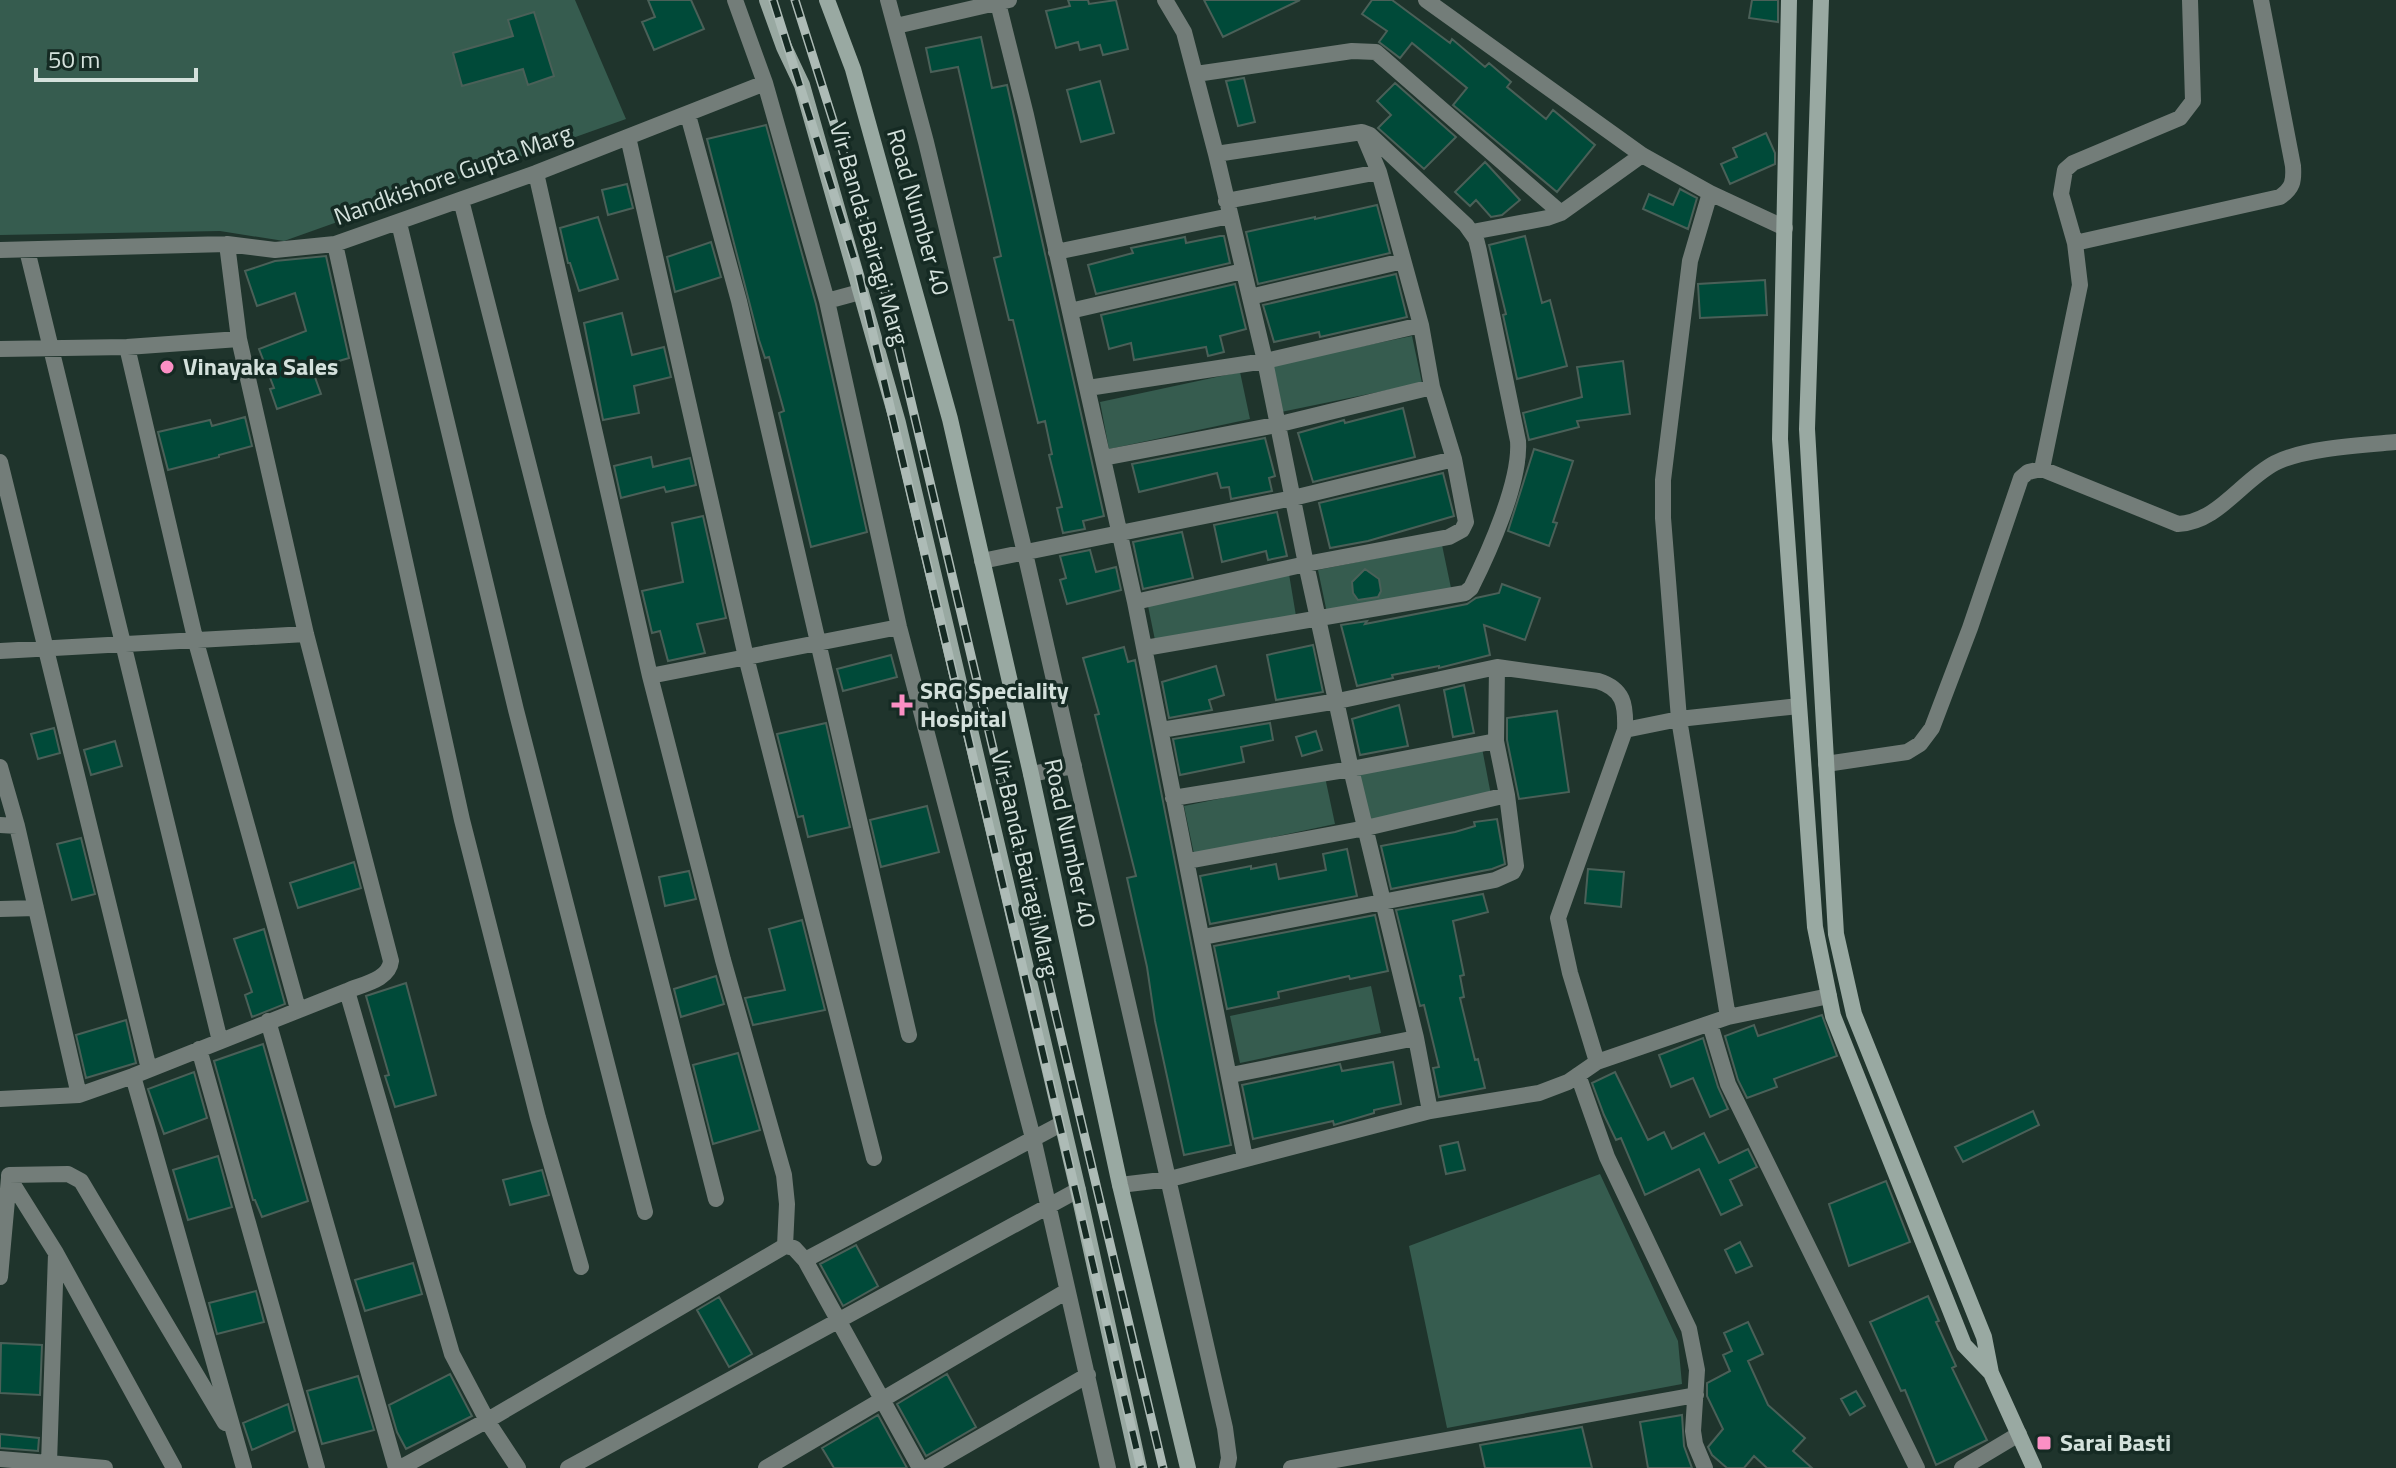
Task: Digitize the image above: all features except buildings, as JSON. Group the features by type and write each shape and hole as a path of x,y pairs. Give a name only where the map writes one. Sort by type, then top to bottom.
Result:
{"main road":[{"name":"Vir Banda Bairagi Marg","path":"767,0 802,85 898,423 1078,1190 1139,1468"},
{"name":"Road Number 40","path":"827,0 853,69 946,404 1031,774 1120,1185 1188,1468"},
{"path":"1789,0 1780,439 1815,927 1833,1016 1964,1345 1991,1373"},
{"path":"1821,0 1807,429 1836,934 1854,1014 1984,1337 1991,1373 2034,1468"}],"street":[{"path":"735,0 765,83 827,301 899,627 1033,1138 1108,1468"},
{"path":"888,0 1025,553 1170,1179 1228,1444 1227,1468"},
{"path":"1165,0 1179,20 1216,154 1265,361 1318,619 1416,1038 1430,1111"},
{"path":"1426,0 1642,155 1710,193 1785,228"},
{"path":"2042,469 2079,298 2080,274 2075,243 2061,194 2065,170 2073,163 2180,118 2193,101 2190,0"},
{"path":"2075,243 2280,197 2290,191 2294,181 2293,166 2261,0"},
{"path":"896,26 1003,2 1145,648 1245,1158"},
{"path":"1196,74 1352,51 1376,52 1561,213"},
{"name":"Nandkishore Gupta Marg","path":"0,250 227,244 275,250 335,244 536,173 765,83"},
{"path":"688,115 739,301 909,1035"},
{"path":"1145,648 1465,593 1471,588 1496,532 1517,466 1519,452 1479,251 1472,232 1380,145 1362,132 1216,154"},
{"path":"1135,602 1306,564 1449,537 1462,530 1466,522 1454,459 1432,387 1421,325 1379,172 1362,132"},
{"path":"628,137 746,657 874,1158"},
{"path":"1472,232 1561,213 1642,155"},
{"path":"1056,252 1379,172"},
{"path":"536,173 650,676 723,960 784,1175 787,1204 785,1246"},
{"path":"1710,193 1690,261 1663,480 1665,559 1679,719 1728,1017"},
{"path":"461,200 716,1199"},
{"path":"399,223 513,695 645,1212"},
{"path":"0,1099 79,1095 347,991 390,970 391,961 306,634 239,339 227,244"},
{"path":"335,244 462,820 538,1118 581,1267"},
{"path":"27,250 220,1041"},
{"path":"1250,297 1403,261"},
{"path":"1070,311 1243,271"},
{"path":"827,301 860,292"},
{"path":"1088,388 1265,361 1421,325"},
{"path":"0,349 127,347 239,339"},
{"path":"127,347 196,642 298,1009"},
{"path":"1103,458 1276,425 1432,387"},
{"path":"1826,764 1907,752 1920,744 1932,728 2021,478 2028,472 2042,469 2178,524 2190,524 2204,519 2277,462 2306,454 2396,442"},
{"path":"982,561 1293,498 1454,459"},
{"path":"0,462 141,1073 244,1468"},
{"path":"650,676 899,627"},
{"path":"0,651 306,634"},
{"path":"1161,730 1338,701 1497,667 1608,684 1623,697 1625,730 1558,918 1570,973 1597,1062"},
{"path":"1203,937 1495,880 1513,872 1516,866 1507,795 1496,741 1497,667"},
{"path":"1625,730 1679,719 1799,706"},
{"path":"1173,798 1496,741"},
{"path":"1031,774 1074,766"},
{"path":"0,767 9,825 36,908 79,1095"},
{"path":"1188,861 1366,828 1507,795"},
{"path":"0,909 36,908"},
{"path":"347,991 452,1354 518,1468"},
{"path":"1120,1185 1170,1179 1430,1111 1539,1093 1568,1082 1597,1062 1728,1017 1829,996"},
{"path":"268,1021 398,1468 488,1420 785,1246 794,1248 805,1260 920,1468"},
{"path":"1710,1024 1728,1084 1917,1468"},
{"path":"1231,1075 1416,1038"},
{"path":"199,1049 317,1468"},
{"path":"1578,1075 1607,1157 1689,1329 1697,1370 1693,1431 1705,1468"},
{"path":"805,1260 1061,1124"},
{"path":"0,1277 9,1175 68,1174 81,1181 238,1445"},
{"path":"9,1178 56,1253 174,1468"},
{"path":"568,1468 1078,1190"},
{"path":"48,1466 56,1253"},
{"path":"766,1468 1067,1291"},
{"path":"927,1468 1088,1375"},
{"path":"1291,1468 1696,1395"},
{"path":"1962,1468 2019,1434"},
{"path":"0,1459 48,1466 105,1468"}],"green space":[{"path":"0,0 575,0 626,119 284,241 220,231 0,235"},
{"path":"1412,336 1422,383 1281,412 1271,365"},
{"path":"1240,372 1250,419 1109,449 1100,402"},
{"path":"1442,545 1451,588 1327,613 1318,570"},
{"path":"1289,574 1296,616 1155,640 1148,606"},
{"path":"1482,748 1491,795 1368,821 1358,774"},
{"path":"1325,777 1335,824 1194,854 1184,806"},
{"path":"1371,986 1381,1033 1240,1063 1230,1016"},
{"path":"1600,1174 1678,1341 1682,1384 1447,1428 1409,1246"}],"railway":[{"path":"773,0 858,271 1141,1468"},
{"path":"795,0 879,266 1163,1468"}],"place":[{"name":"Vinayaka Sales","path":"167,367"},
{"name":"SRG Speciality Hospital","path":"902,705"},
{"name":"Sarai Basti","path":"2044,1443"}]}
